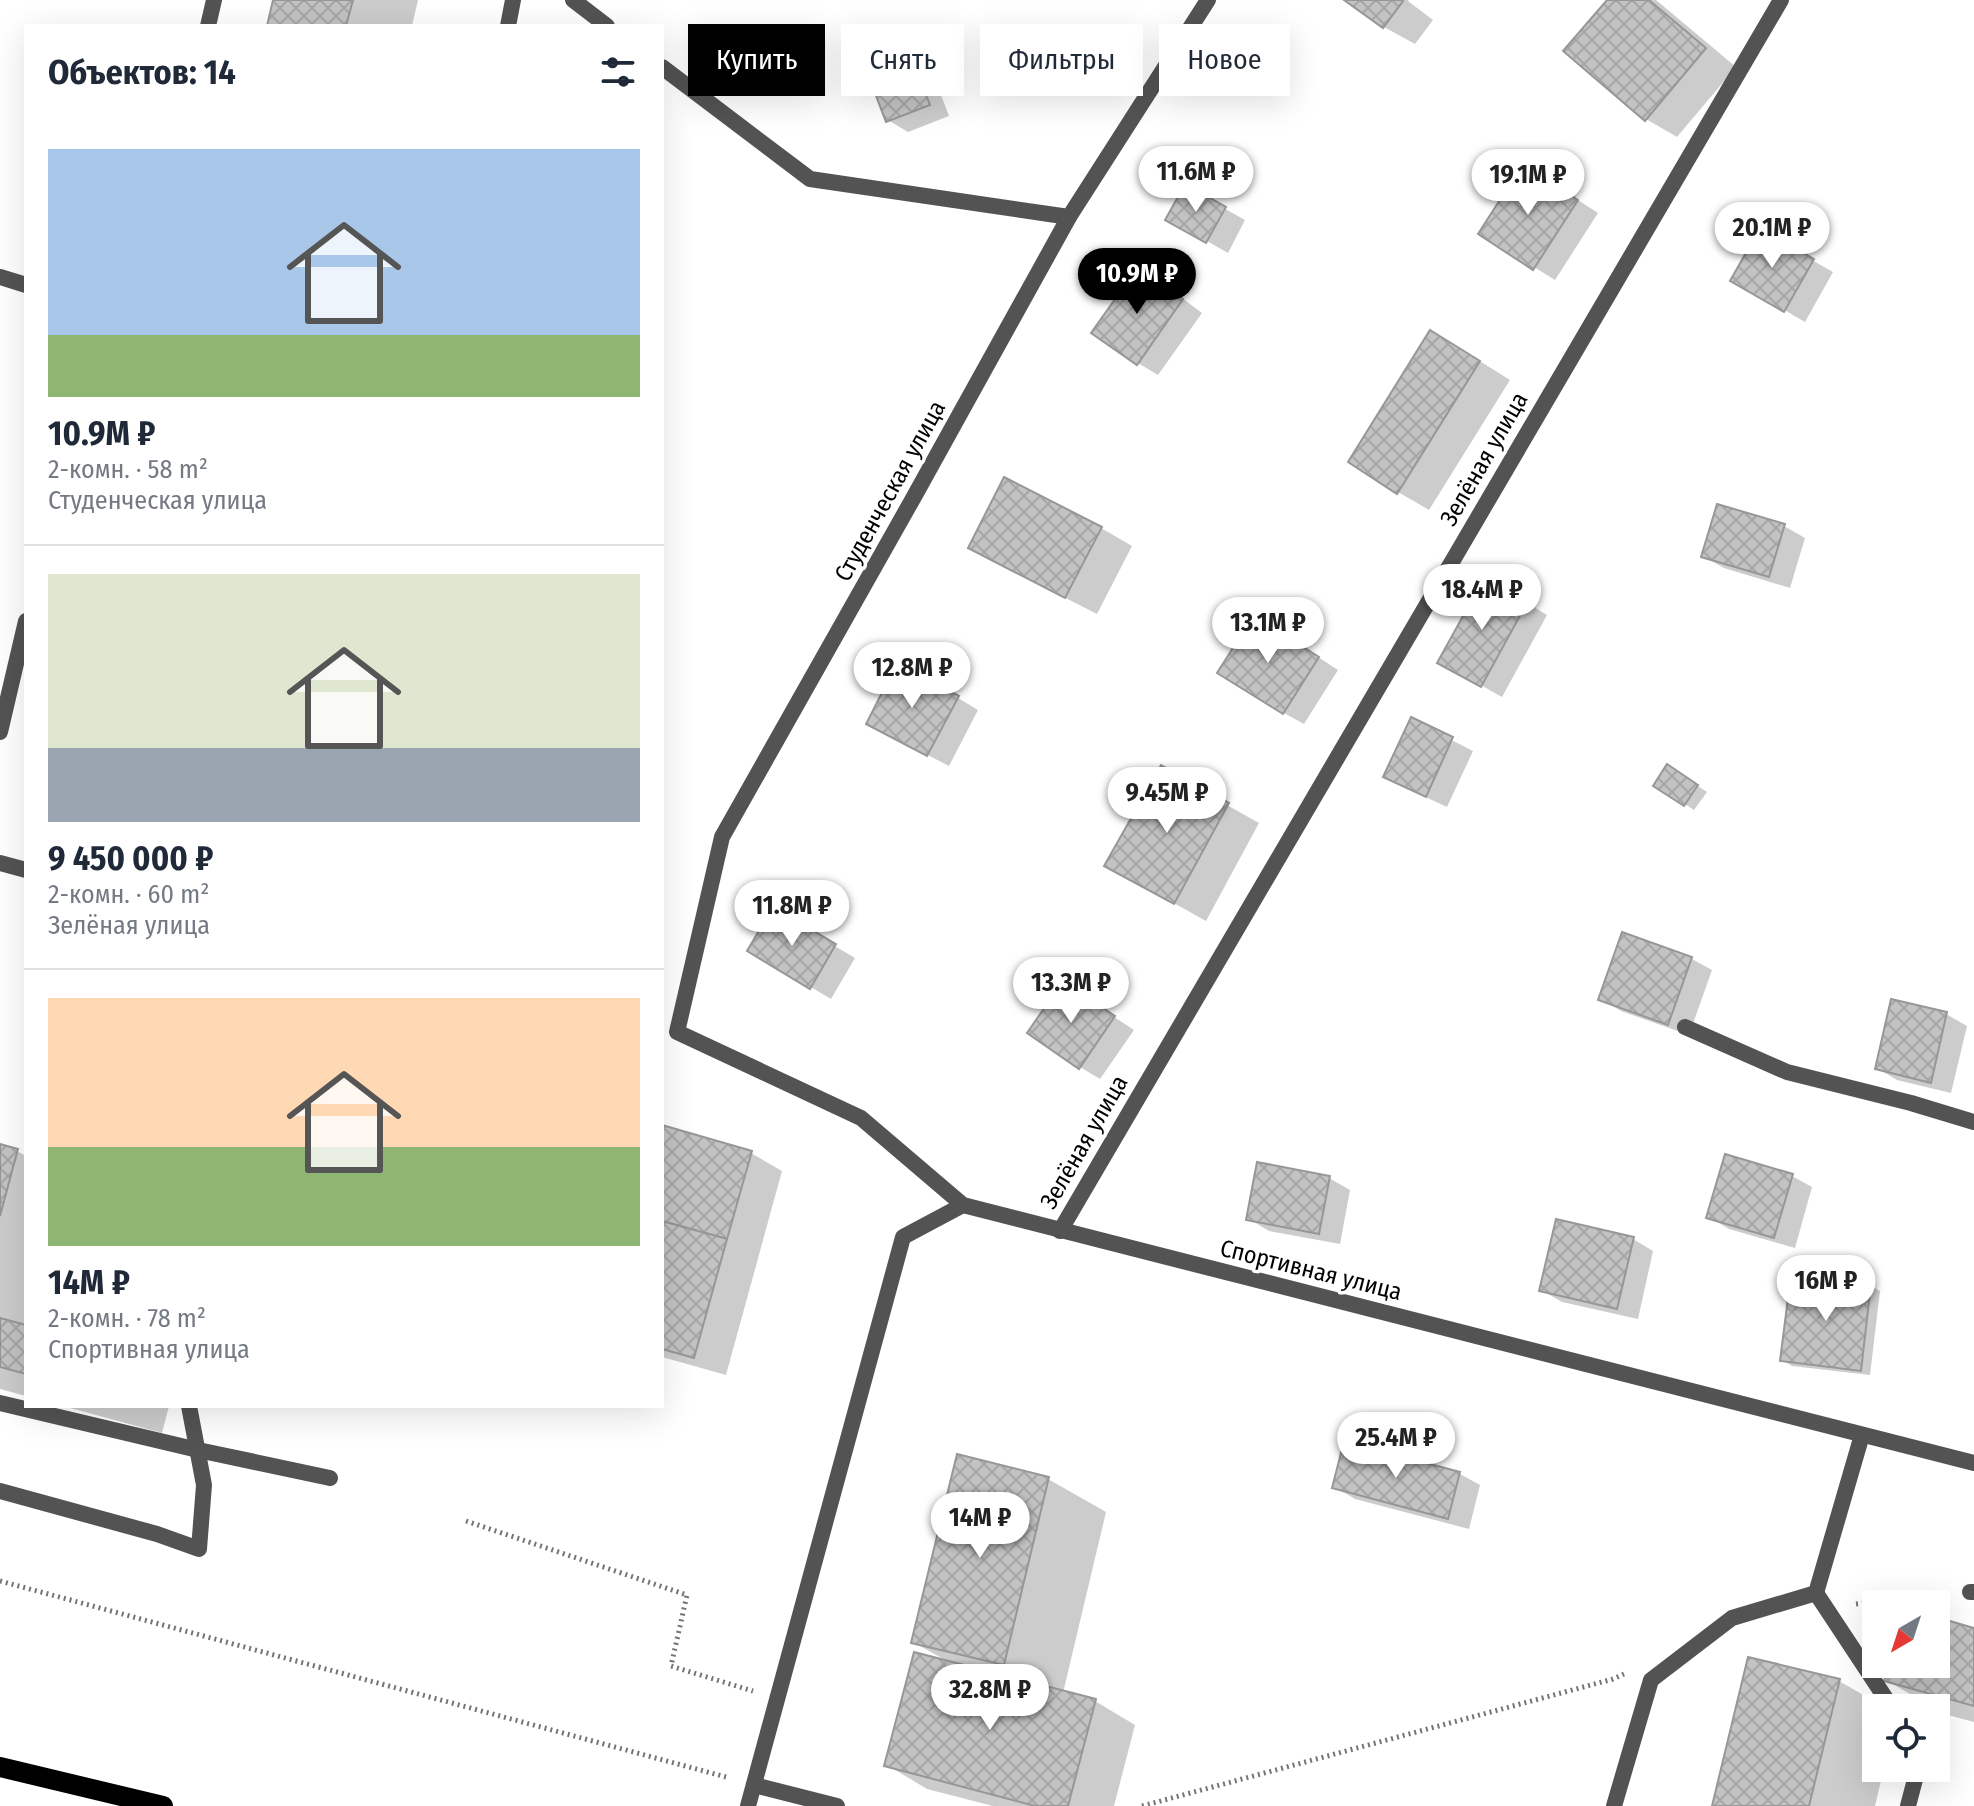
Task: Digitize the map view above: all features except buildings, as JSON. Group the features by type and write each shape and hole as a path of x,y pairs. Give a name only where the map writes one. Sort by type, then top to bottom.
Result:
{"main road":[{"path":"0,1767 163,1806"}],"street":[{"path":"208,24 214,0"},
{"path":"508,24 513,0"},
{"path":"573,0 604,24"},
{"name":"Студенческая улица","path":"669,1030 722,837 1069,217 1208,0"},
{"name":"Зелёная улица","path":"1060,1231 1781,0"},
{"path":"664,69 810,179 1069,217"},
{"path":"0,277 24,284"},
{"path":"0,732 24,630"},
{"path":"0,863 24,869"},
{"path":"1685,1027 1787,1072 1974,1122"},
{"name":"Спортивная улица","path":"669,1030 861,1118 963,1205 1974,1463"},
{"path":"748,1806 903,1237 963,1205"},
{"path":"0,1403 330,1478"},
{"path":"0,1491 157,1534 199,1549 204,1485 189,1408"},
{"path":"1862,1435 1816,1593 1883,1694"},
{"path":"1614,1806 1651,1680 1732,1618 1816,1593"},
{"path":"1908,1806 1914,1782"},
{"path":"754,1785 837,1806"}],"path":[{"path":"466,1521 687,1595 671,1666 778,1699"},
{"path":"0,1581 754,1785"},
{"path":"1826,1608 1972,1592"},
{"path":"1142,1806 1626,1673"}]}
